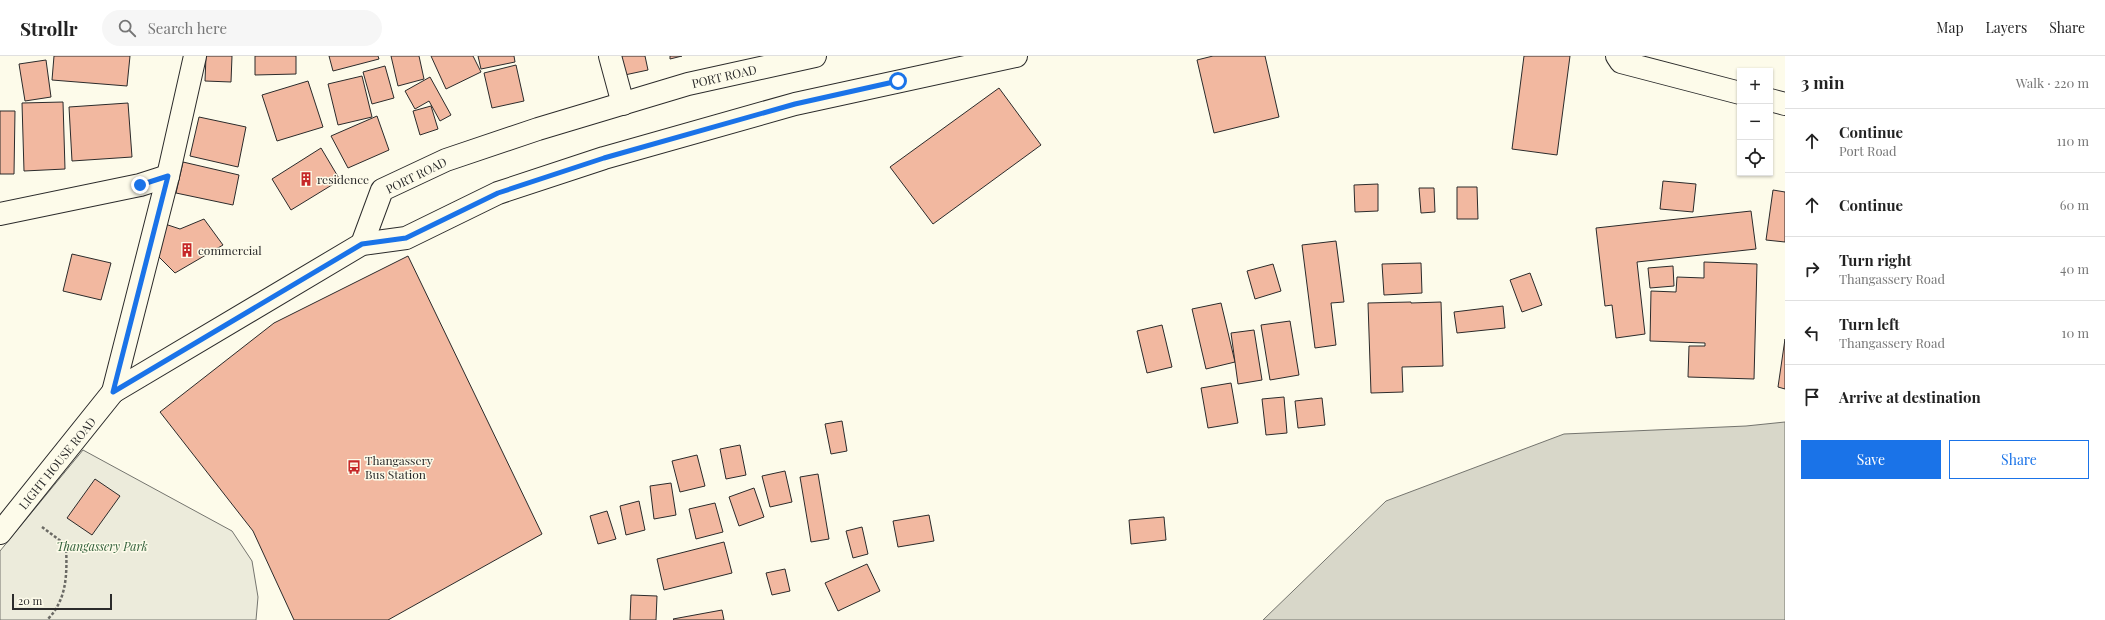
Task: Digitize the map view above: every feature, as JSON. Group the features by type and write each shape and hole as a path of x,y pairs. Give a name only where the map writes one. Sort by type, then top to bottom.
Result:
{"street":[{"path":"113,392 168,176 195,56"},
{"path":"610,56 622,104"},
{"name":"PORT ROAD","path":"362,244 382,190 446,160 538,129 688,84 815,56"},
{"path":"113,392 362,244 406,238 498,193 612,156 795,104 1016,56"},
{"path":"1617,56 1621,62 1737,92"},
{"path":"1773,101 1785,104"},
{"path":"0,214 140,185 168,176"},
{"name":"LIGHT HOUSE ROAD","path":"0,534 113,392"}],"path":[{"path":"47,620 53,614 65,592 67,570 66,544"}],"green space":[{"name":"Thangassery Park","path":"83,450 232,531 252,561 258,597 256,620 0,620 0,551"}],"shaded area":[{"path":"1785,422 1785,620 1263,620 1386,501 1564,434 1746,426"}],"building":[{"path":"54,56 130,56 127,86 52,80"},
{"path":"206,56 232,56 231,82 205,81"},
{"path":"255,56 296,56 296,74 255,75"},
{"path":"329,56 378,56 379,59 333,71"},
{"path":"391,56 419,56 424,79 398,86"},
{"path":"431,56 473,56 481,72 446,89"},
{"path":"478,56 514,56 515,62 481,69"},
{"path":"616,56 645,56 648,70 620,76"},
{"path":"670,56 682,56 670,59"},
{"path":"1213,56 1265,56 1279,117 1214,133 1197,60"},
{"path":"1524,56 1570,56 1557,155 1512,149"},
{"path":"46,60 51,97 25,101 19,64"},
{"path":"516,65 524,101 492,108 484,73"},
{"path":"385,66 394,98 372,104 363,72"},
{"path":"362,76 372,117 338,125 328,84"},
{"path":"430,77 451,115 440,121 429,101 415,109 405,91"},
{"path":"308,81 323,127 277,141 262,95"},
{"path":"999,88 1041,145 933,224 890,167"},
{"path":"63,102 65,169 24,171 22,103"},
{"path":"128,103 132,157 72,161 69,107"},
{"path":"431,106 438,129 420,135 413,111"},
{"path":"0,111 15,111 14,174 0,174"},
{"name":"residence","path":"377,116 389,150 348,168 331,136"},
{"path":"199,117 246,127 238,167 190,156"},
{"name":"residence","path":"321,148 340,180 291,210 272,179"},
{"path":"183,162 239,175 233,205 176,193"},
{"path":"1663,181 1696,184 1693,212 1660,209"},
{"path":"1378,184 1378,211 1355,212 1354,185"},
{"path":"1457,187 1477,187 1478,219 1457,219"},
{"path":"1419,188 1434,188 1435,212 1421,213"},
{"path":"1773,190 1785,192 1785,242 1766,240"},
{"path":"1751,211 1756,249 1637,262 1645,334 1616,338 1612,305 1605,306 1596,228"},
{"name":"commercial","path":"204,219 223,245 175,273 157,255 165,224 180,229"},
{"path":"1336,241 1344,302 1331,303 1336,345 1315,348 1302,245"},
{"path":"72,254 111,263 101,300 63,291"},
{"path":"408,256 542,534 388,620 294,620 253,531 160,412 274,323"},
{"path":"1704,262 1757,264 1754,379 1688,377 1689,346 1705,346 1705,343 1650,341 1651,291 1676,292 1677,277 1704,278"},
{"path":"1421,263 1422,293 1384,295 1382,264"},
{"path":"1273,264 1281,291 1255,299 1247,271"},
{"path":"1673,266 1674,286 1650,288 1648,268"},
{"path":"1530,273 1542,305 1522,312 1510,280"},
{"path":"1441,302 1443,366 1402,367 1403,392 1371,393 1368,303"},
{"path":"1221,303 1235,362 1206,369 1192,309"},
{"path":"1503,306 1505,328 1457,333 1454,312"},
{"path":"1290,321 1299,375 1270,380 1261,325"},
{"path":"1162,325 1172,367 1147,373 1137,331"},
{"path":"1254,330 1262,380 1238,384 1231,333"},
{"path":"1785,339 1785,389 1778,387"},
{"path":"1231,383 1238,423 1208,428 1201,388"},
{"path":"1284,397 1287,433 1266,435 1262,399"},
{"path":"1322,398 1325,425 1298,428 1295,401"},
{"path":"842,421 847,451 831,454 825,424"},
{"path":"740,445 746,475 726,479 720,449"},
{"path":"697,455 705,486 680,492 672,461"},
{"path":"785,471 792,502 770,507 762,476"},
{"path":"818,474 829,539 811,542 800,477"},
{"path":"95,479 120,496 92,535 67,518"},
{"path":"671,483 676,515 654,519 650,486"},
{"path":"754,488 764,517 739,526 729,497"},
{"path":"639,501 645,530 626,535 620,506"},
{"path":"715,503 723,532 696,539 689,509"},
{"path":"607,511 616,539 598,544 590,516"},
{"path":"929,515 934,541 898,547 893,521"},
{"path":"1164,517 1166,540 1131,544 1129,520"},
{"path":"862,527 868,554 853,558 846,531"},
{"path":"724,542 732,573 664,590 657,559"},
{"path":"867,564 880,591 838,611 825,583"},
{"path":"785,569 790,591 772,595 766,573"},
{"path":"631,595 657,596 656,620 630,620"},
{"path":"722,610 724,620 673,619"}],"place":[{"name":"residence","path":"306,179"},
{"name":"commercial","path":"187,250"},
{"name":"Thangassery Bus Station","path":"354,467"}],"route":[{"path":"140,185 168,176 113,392 362,244 406,238 498,193 604,158 795,104 898,81"}]}
